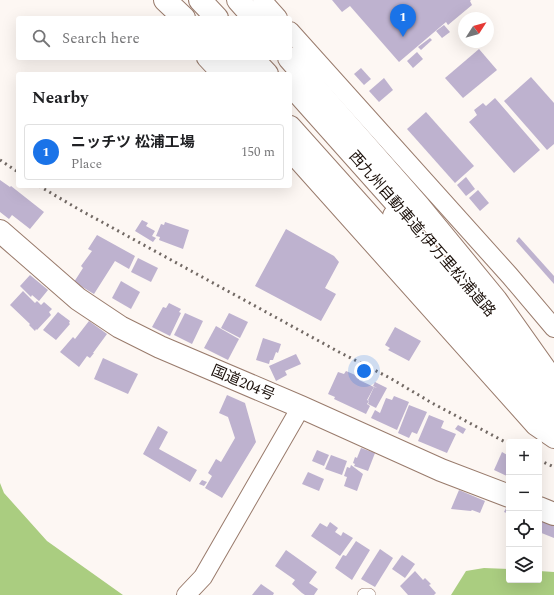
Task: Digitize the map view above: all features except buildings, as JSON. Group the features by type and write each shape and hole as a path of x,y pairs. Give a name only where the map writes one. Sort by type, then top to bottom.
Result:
{"highway":[{"path":"165,0 182,16"},
{"path":"200,0 215,16"},
{"path":"215,0 229,16"},
{"path":"238,0 252,16"},
{"path":"229,60 240,72"},
{"path":"254,60 265,72"},
{"path":"269,60 279,72"},
{"path":"291,60 418,205 496,300 554,383"},
{"name":"西九州自動車道;伊万里松浦道路","path":"292,86 554,383"},
{"name":"西九州自動車道;伊万里松浦道路","path":"292,102 450,278 552,411"},
{"path":"292,130 552,411"},
{"name":"国道204号","path":"0,231 78,299 120,327 160,347 301,407 441,470 506,495"},
{"path":"542,509 554,514"}],"street":[{"path":"155,0 169,16"},
{"path":"262,0 276,16"},
{"path":"292,33 554,328"},
{"path":"208,60 219,72"},
{"path":"292,154 535,426 554,439"},
{"path":"186,595 202,577 301,407"},
{"path":"364,595 369,595"}],"green space":[{"path":"0,483 4,493 47,541 123,595 0,595"},
{"path":"484,568 506,569 506,583 542,583 542,571 554,572 554,595 451,595 466,571"}],"railway":[{"path":"0,160 16,171"},
{"path":"42,188 80,210 506,442"},
{"path":"542,461 554,467"}],"place":[{"name":"ニッチツ 松浦工場","path":"403,37"}]}
